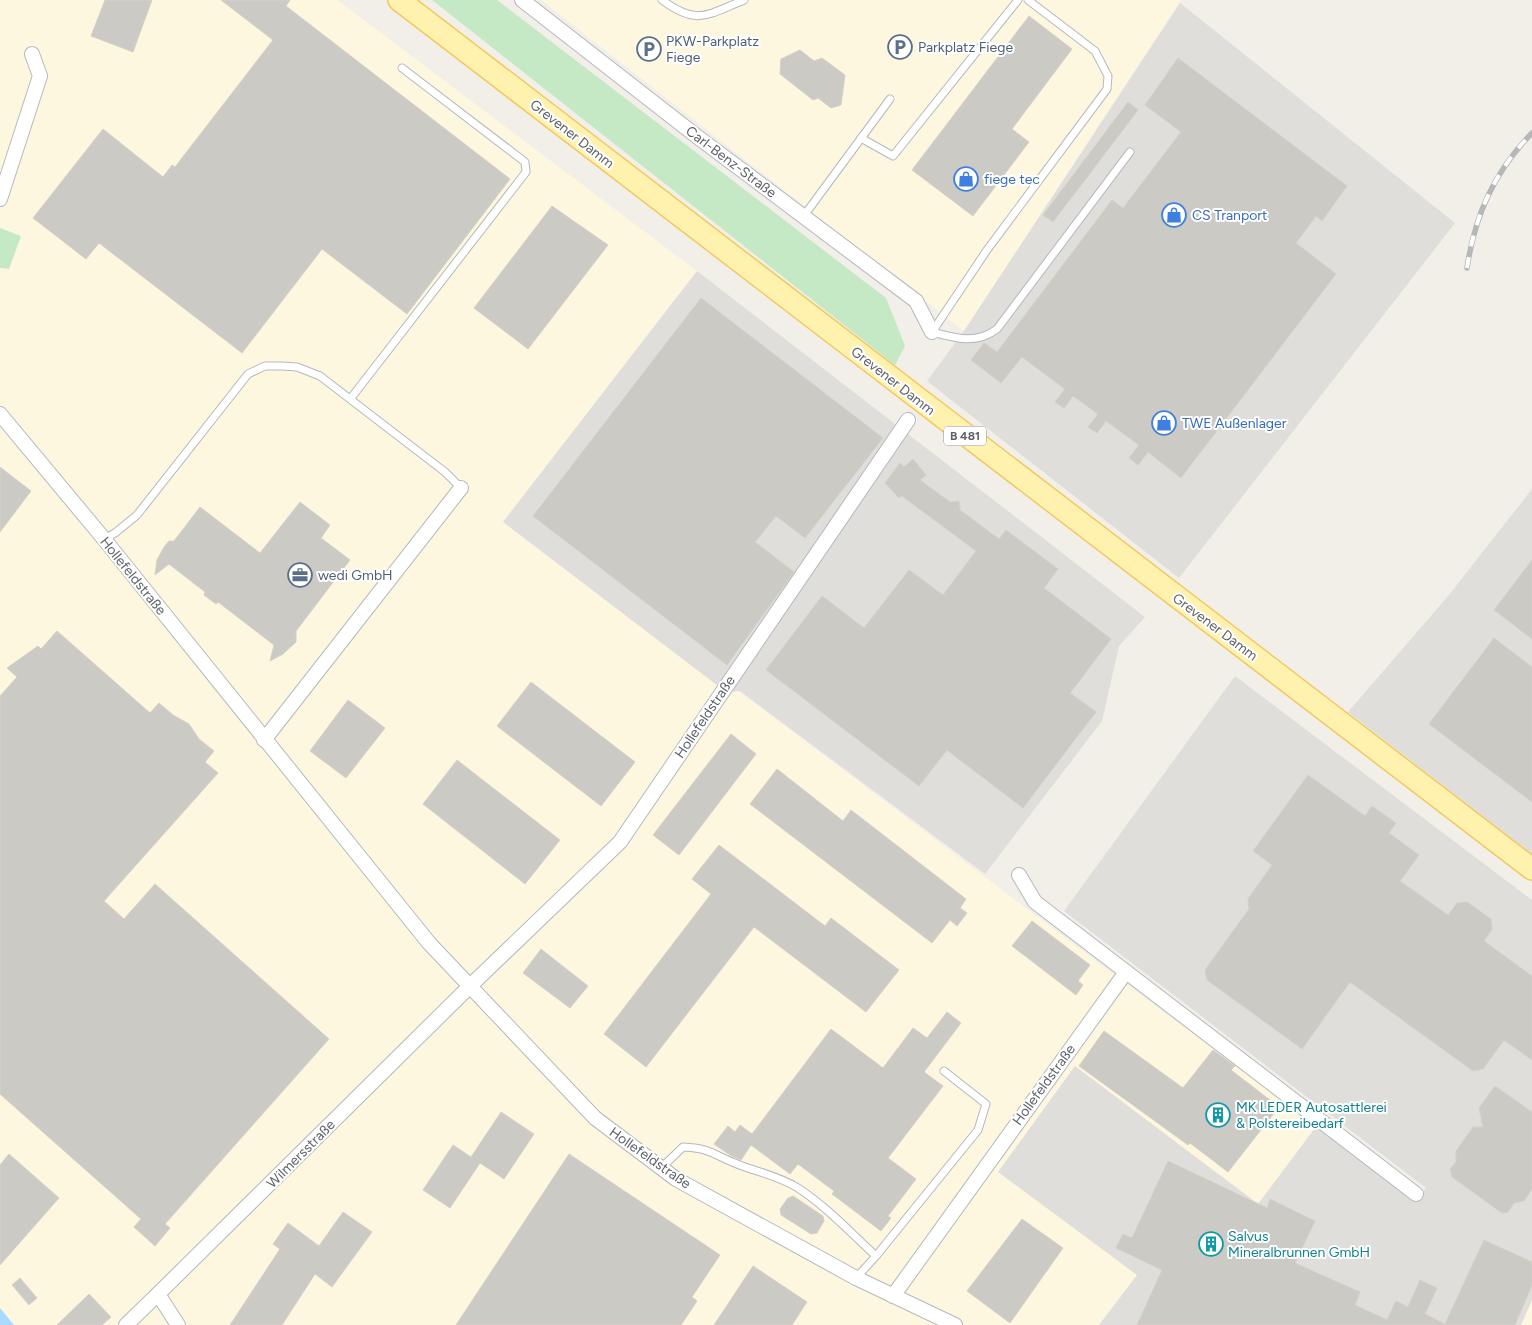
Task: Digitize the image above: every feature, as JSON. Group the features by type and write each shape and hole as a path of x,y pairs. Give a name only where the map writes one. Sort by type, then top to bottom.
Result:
{"main road":[{"name":"Grevener Damm","path":"399,0 1532,869"}],"street":[{"name":"Carl-Benz-Straße","path":"522,0 916,301 932,332"},
{"path":"0,198 40,76 32,54"},
{"name":"Hollefeldstraße","path":"0,414 104,539 429,943 594,1118 676,1179 856,1278 955,1325"},
{"name":"Hollefeldstraße","path":"470,987 620,842 908,420"},
{"path":"264,740 461,488"},
{"path":"1019,876 1035,902 1416,1194"},
{"name":"Hollefeldstraße","path":"893,1296 1126,972"},
{"name":"Wilmersstraße","path":"126,1325 470,987"},
{"path":"158,1294 178,1325"}],"lane":[{"path":"662,0 680,13 696,16 706,16 744,0"},
{"path":"861,138 893,156 1018,0"},
{"path":"1028,0 1095,50 1108,76 1106,89 987,250 932,332 966,340 989,335 997,329 1130,152"},
{"path":"351,398 526,172 525,162 402,68"},
{"path":"804,217 890,99"},
{"path":"104,539 126,525 145,506 242,381 255,369 264,366 282,366 309,371 331,382 440,468 461,488"},
{"path":"856,1278 978,1130 986,1104 944,1071"},
{"path":"662,1168 683,1147 704,1148 737,1164 765,1173 797,1188 835,1218 876,1256"}],"shaded area":[{"path":"0,0 337,0 697,271 503,522 726,692 739,691 1165,1013 1318,1124 1259,1204 1075,1067 998,1172 1138,1275 1099,1325 0,1325"},
{"path":"541,0 1181,0 964,331"},
{"path":"1180,3 1455,223 1179,578 927,381 964,331"},
{"path":"697,271 1145,617 1119,646 1102,721 985,874 740,691 726,692 503,522"},
{"path":"1532,489 1532,854 1348,712 1449,595"},
{"path":"1235,676 1532,900 1532,1300 1521,1325 1099,1325 1137,1275 998,1172 1075,1066 1258,1204 1318,1124 1418,1198 1426,1188 1064,911"},
{"path":"1532,1300 1532,1325 1521,1325"}],"green space":[{"path":"432,0 497,0 886,298 905,346 895,365"},
{"path":"0,228 21,236 9,269 0,268"}],"water":[{"path":"0,1308 14,1325 0,1325"}],"building":[{"path":"105,0 152,0 133,52 91,36"},
{"path":"221,0 290,0 286,6 510,179 407,314 322,249 242,353 99,243 86,259 33,218 103,129 163,177 172,165 175,167 273,40"},
{"path":"1029,16 1072,49 1012,129 1029,142 973,216 912,170"},
{"path":"800,50 814,61 822,58 845,75 841,105 831,108 818,98 813,100 780,74 781,59"},
{"path":"1178,58 1347,186 1322,221 1316,216 1296,243 1336,274 1181,478 1148,452 1138,465 1129,458 1139,445 1106,421 1097,433 1088,427 1098,414 1073,396 1064,408 1055,402 1065,389 1022,357 1001,383 971,360 984,343 997,352 1112,200 1123,208 1181,132 1145,105"},
{"path":"1128,102 1138,110 1053,222 1043,215"},
{"path":"552,206 608,245 528,349 474,308"},
{"path":"701,298 883,438 805,538 776,516 755,542 794,572 727,665 533,516"},
{"path":"913,459 926,475 920,480 950,502 959,501 960,510 999,539 1006,530 1058,569 1044,588 1111,639 1070,693 1096,712 1023,808 947,750 919,786 766,670 822,596 864,628 909,570 943,595 976,551 902,496 899,498 885,483 900,463 904,467"},
{"path":"0,467 31,491 0,532"},
{"path":"300,502 330,525 321,538 350,560 296,631 296,642 283,654 270,661 274,645 218,602 216,604 204,595 205,592 169,564 155,575 157,560 164,547 169,541 174,541 200,507 260,553"},
{"path":"1532,560 1532,639 1494,610"},
{"path":"57,631 150,713 159,703 173,715 189,724 199,739 214,751 205,762 218,773 104,901 124,919 155,884 329,1039 165,1224 170,1228 155,1246 134,1227 141,1219 0,1094 0,696 17,677 7,668 38,646 41,649"},
{"path":"1494,638 1532,667 1532,802 1429,724"},
{"path":"531,682 635,762 601,806 497,726"},
{"path":"348,700 385,728 346,778 310,751"},
{"path":"731,734 756,754 679,855 653,835"},
{"path":"457,760 560,840 525,884 423,804"},
{"path":"777,769 843,821 851,810 966,899 960,908 967,913 957,926 950,920 932,943 750,804"},
{"path":"1308,775 1365,816 1372,806 1396,823 1389,833 1419,855 1400,881 1448,915 1457,903 1467,902 1491,919 1492,929 1484,941 1532,976 1532,1060 1504,1040 1483,1069 1473,1071 1350,982 1302,1049 1207,980 1205,970 1249,909 1248,899 1272,865 1253,851"},
{"path":"719,845 825,926 831,918 899,970 866,1012 754,927 646,1067 604,1034 711,894 692,879"},
{"path":"1032,921 1090,965 1078,981 1083,985 1076,995 1012,946"},
{"path":"541,949 588,986 570,1008 523,973"},
{"path":"947,1012 961,1023 924,1072 943,1086 888,1158 916,1179 888,1216 891,1218 881,1231 832,1194 834,1191 798,1164 790,1174 751,1145 741,1160 714,1144 728,1126 735,1132 740,1125 752,1134 831,1029 883,1068 913,1028 927,1038"},
{"name":"MK LEDER Autosattlerei & Polstereibedarf","path":"1104,1031 1183,1088 1213,1050 1235,1066 1231,1070 1279,1107 1228,1172 1190,1143 1188,1145 1079,1066"},
{"path":"1495,1086 1532,1112 1532,1189 1524,1201 1514,1203 1508,1212 1502,1213 1452,1177 1450,1169 1456,1162 1456,1151 1473,1127 1483,1127 1479,1108"},
{"path":"501,1112 534,1134 504,1179 480,1163 450,1208 423,1190 453,1145 471,1157"},
{"path":"9,1154 59,1198 0,1265 0,1165"},
{"path":"569,1154 720,1255 692,1297 697,1301 681,1325 456,1325"},
{"name":"Salvus Mineralbrunnen GmbH","path":"1168,1161 1267,1208 1270,1199 1315,1221 1295,1263 1360,1292 1355,1305 1387,1320 1396,1301 1408,1307 1420,1280 1437,1288 1425,1314 1445,1324 1484,1240 1532,1262 1532,1285 1515,1325 1137,1325 1162,1270 1116,1248 1123,1234 1132,1238"},
{"path":"793,1196 823,1216 824,1221 817,1233 811,1234 781,1215 780,1209 788,1198"},
{"path":"343,1212 372,1232 332,1287 315,1274 282,1325 230,1325 280,1249 273,1244 288,1223 319,1246"},
{"path":"1022,1219 1063,1248 1010,1323 967,1291"},
{"path":"753,1266 807,1302 792,1325 714,1325"},
{"path":"20,1278 37,1298 29,1305 12,1285"},
{"path":"89,1294 111,1317 102,1325 57,1325"}],"railway":[{"path":"1467,268 1475,230 1488,195 1507,163 1532,133"}],"place":[{"name":"Parkplatz Fiege","path":"900,47"},
{"name":"PKW-Parkplatz Fiege","path":"649,49"},
{"name":"fiege tec","path":"966,179"},
{"name":"CS Tranport","path":"1174,215"},
{"name":"TWE Außenlager","path":"1164,423"},
{"name":"wedi GmbH","path":"300,575"},
{"name":"MK LEDER Autosattlerei & Polstereibedarf","path":"1218,1115"},
{"name":"Salvus Mineralbrunnen GmbH","path":"1211,1244"}]}
